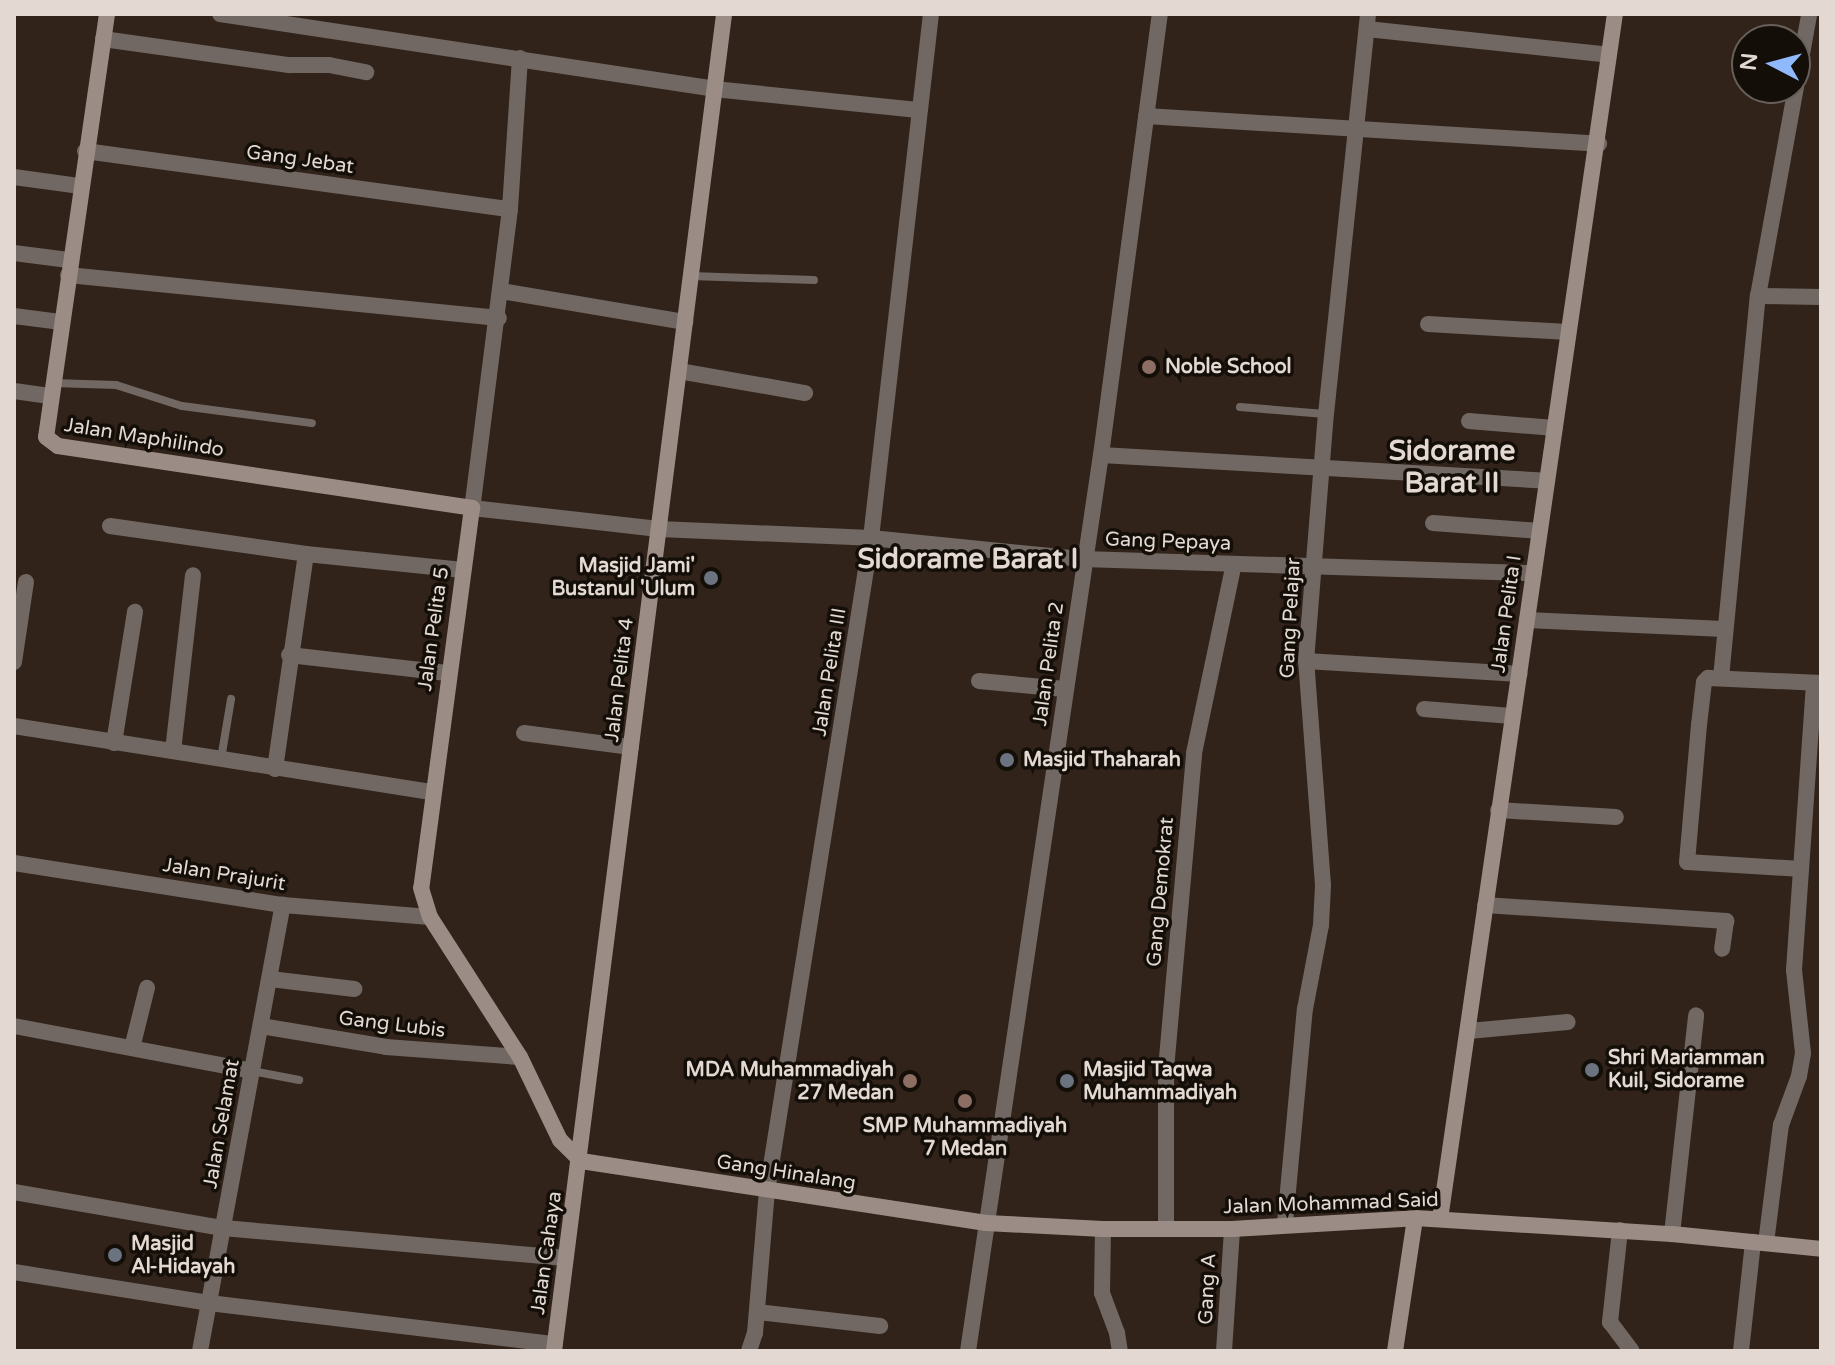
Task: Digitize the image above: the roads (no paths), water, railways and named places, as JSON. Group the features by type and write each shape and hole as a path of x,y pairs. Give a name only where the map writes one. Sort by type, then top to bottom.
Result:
{"street":[{"name":"Jalan Maphilindo","path":"107,14 60,322 46,437 58,446 472,508"},
{"path":"220,14 714,89 918,110"},
{"name":"Jalan Pelita 4","path":"581,1161 724,14"},
{"name":"Jalan Pelita III","path":"749,1351 757,1312 767,1191 871,538 931,14"},
{"name":"Jalan Pelita 2","path":"968,1351 1083,559 1101,455 1160,14"},
{"name":"Jalan Pelita I","path":"1440,1219 1568,332 1599,144 1615,14"},
{"path":"1721,678 1758,296 1809,14"},
{"path":"1368,22 1609,55"},
{"name":"Gang Pelajar","path":"1285,1223 1304,1023 1321,925 1323,885 1306,661 1321,465 1368,22"},
{"path":"103,39 274,63 329,65 366,72"},
{"name":"Jalan Pelita 5","path":"520,58 499,318 447,673 421,881 430,917 520,1057 560,1140 581,1161"},
{"path":"1146,116 1599,144"},
{"name":"Gang Jebat","path":"85,151 510,209"},
{"path":"14,177 80,186"},
{"path":"14,253 68,268 499,318"},
{"path":"501,291 685,322"},
{"path":"1758,296 1821,297"},
{"path":"14,316 60,322"},
{"path":"1428,324 1568,332"},
{"path":"679,371 805,393"},
{"path":"14,391 51,389"},
{"path":"1469,421 1555,428"},
{"path":"1101,455 1321,465 1546,481"},
{"name":"Gang Pepaya","path":"472,508 659,529 871,538 1083,559 1534,573"},
{"path":"1433,523 1539,531"},
{"path":"110,526 306,554 463,570"},
{"path":"275,769 289,655 306,554"},
{"name":"Gang Demokrat","path":"1166,1228 1166,1069 1194,753 1234,564"},
{"path":"173,751 193,575"},
{"path":"14,662 26,582"},
{"path":"114,743 135,612"},
{"path":"1527,620 1724,629"},
{"path":"289,655 447,673"},
{"path":"1306,661 1520,674"},
{"path":"1741,1351 1781,1125 1799,1076 1803,1053 1794,970 1818,683 1721,678 1704,682 1687,862 1801,869"},
{"path":"979,681 1065,689"},
{"path":"1424,709 1512,716"},
{"path":"14,726 431,792"},
{"path":"524,733 631,747"},
{"path":"1498,810 1616,817"},
{"name":"Jalan Prajurit","path":"14,863 283,905 430,917"},
{"name":"Jalan Selamat","path":"200,1351 283,905"},
{"path":"1485,905 1726,921 1722,949"},
{"path":"270,979 354,989"},
{"path":"132,1048 147,988"},
{"path":"1672,1234 1696,1015"},
{"path":"1469,1031 1568,1022"},
{"path":"14,1026 252,1071"},
{"name":"Gang Lubis","path":"261,1026 386,1047 520,1057"},
{"name":"Gang Hinalang","path":"581,1161 986,1223"},
{"name":"Jalan Cahaya","path":"554,1348 581,1161"},
{"path":"14,1192 223,1228 566,1258"},
{"path":"1395,1351 1415,1218"},
{"name":"Jalan Mohammad Said","path":"986,1223 1103,1229 1232,1229 1285,1223 1415,1218 1620,1230 1821,1249"},
{"path":"1103,1229 1103,1301 1113,1321 1120,1351"},
{"name":"Gang A","path":"1224,1351 1232,1229"},
{"path":"1620,1230 1610,1322 1632,1351"},
{"path":"14,1272 209,1303 554,1348"},
{"path":"757,1312 880,1326"}],"lane":[{"path":"691,276 814,280"},
{"path":"51,389 116,385 182,406 312,423"},
{"path":"1240,407 1326,414"},
{"path":"221,759 231,699"},
{"path":"252,1071 299,1080"}],"place":[{"name":"Noble School","path":"1149,367"},
{"name":"Masjid Jami' Bustanul 'Ulum","path":"711,578"},
{"name":"Masjid Thaharah","path":"1007,760"},
{"name":"Shri Mariamman Kuil, Sidorame","path":"1592,1070"},
{"name":"MDA Muhammadiyah 27 Medan","path":"910,1081"},
{"name":"Masjid Taqwa Muhammadiyah","path":"1067,1081"},
{"name":"SMP Muhammadiyah 7 Medan","path":"965,1101"},
{"name":"Masjid Al-Hidayah","path":"115,1255"}],"district":[{"name":"Sidorame Barat II","path":"1452,467"},
{"name":"Sidorame Barat I","path":"968,559"}]}
